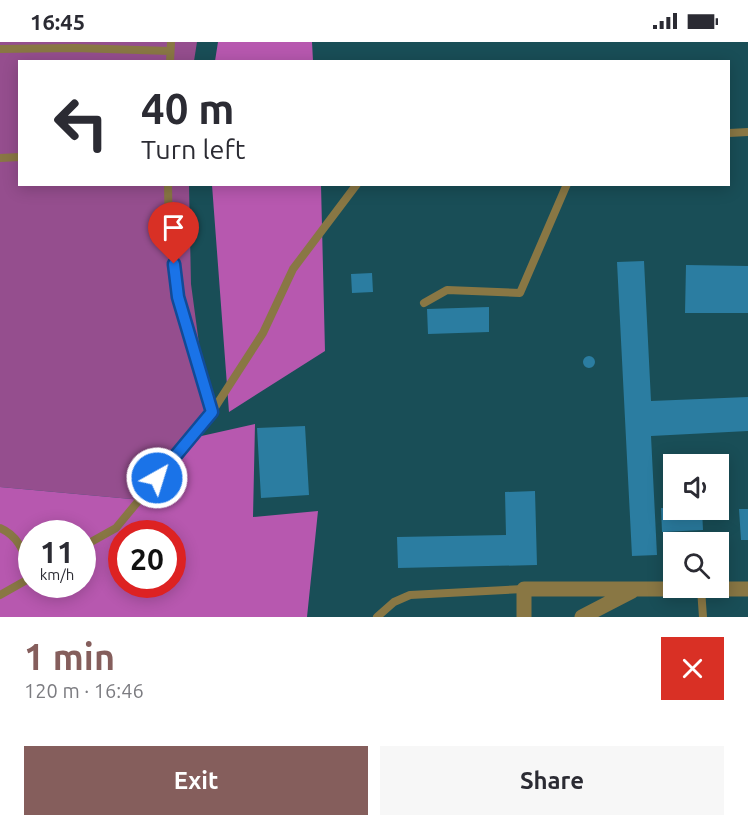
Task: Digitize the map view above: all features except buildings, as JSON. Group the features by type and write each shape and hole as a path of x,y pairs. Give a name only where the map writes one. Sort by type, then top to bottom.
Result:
{"street":[{"path":"524,617 524,589 663,590"},
{"path":"729,589 748,589"},
{"path":"582,617 635,590"}],"lane":[{"path":"0,49 170,46"},
{"path":"730,133 748,132"},
{"path":"0,158 18,157"},
{"path":"168,186 171,247 178,297 212,412"},
{"path":"96,539 116,528 212,412 263,333 293,269 355,186"},
{"path":"424,303 447,290 520,292 566,186"},
{"path":"0,528 12,533 18,543"},
{"path":"0,595 18,585"},
{"path":"376,617 394,602 410,595 524,589"},
{"path":"702,598 703,617"}],"shaded area":[{"path":"0,42 197,42 194,60 18,60 18,186 189,186 191,284 209,418 153,501 0,487"},
{"path":"218,42 312,42 313,60 215,60"},
{"path":"212,186 321,186 325,351 229,412"},
{"path":"255,424 253,517 318,511 307,617 0,617 0,487 153,501 197,437"}],"route":[{"path":"157,478 212,412 178,297 174,264"}]}
